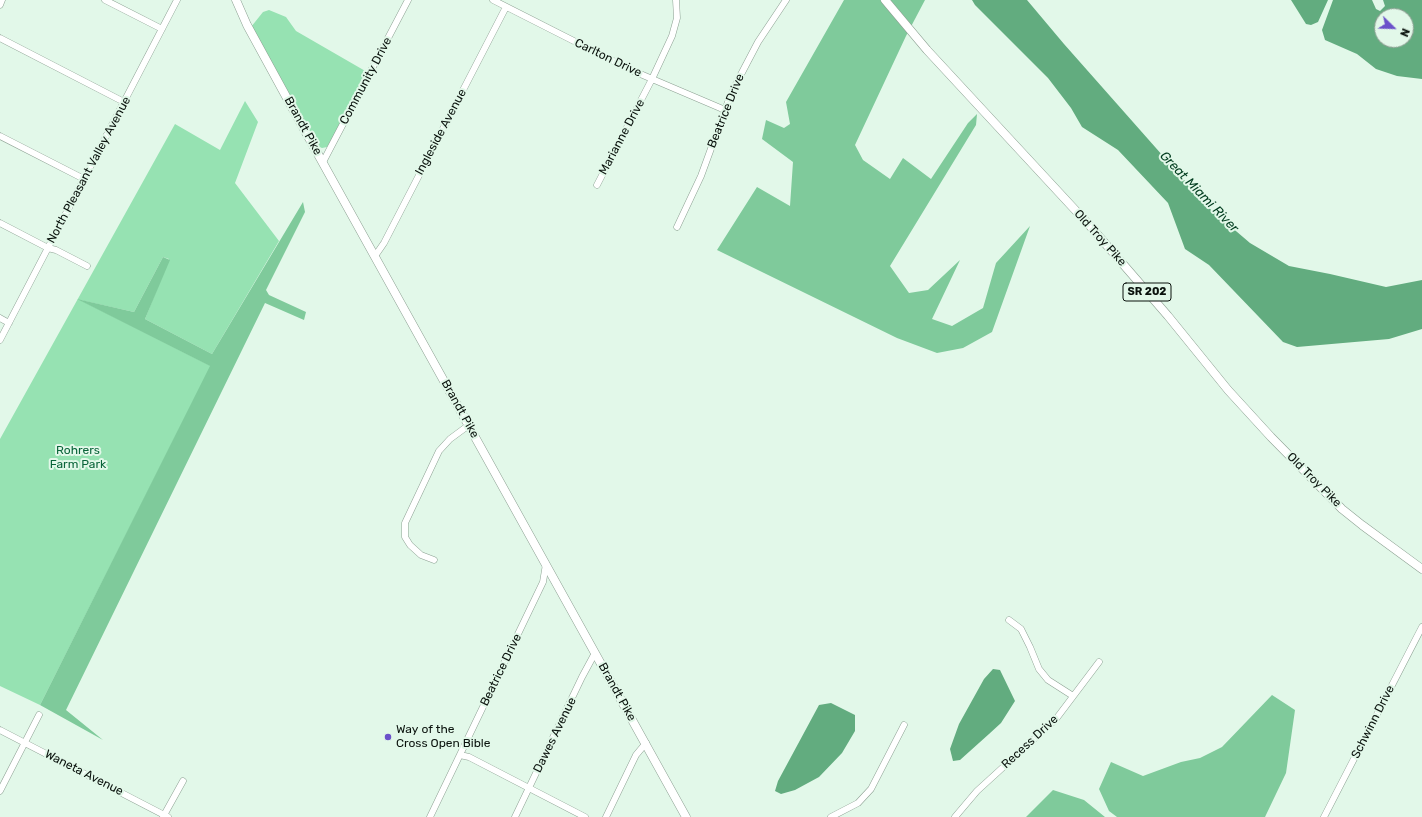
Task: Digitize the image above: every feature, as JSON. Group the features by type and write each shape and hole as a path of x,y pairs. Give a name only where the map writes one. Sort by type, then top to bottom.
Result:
{"main road":[{"name":"Brandt Pike","path":"236,0 249,29 686,817"},
{"name":"Old Troy Pike","path":"885,0 927,50 1090,226 1158,304 1228,390 1271,437 1342,509 1422,569"}],"street":[{"path":"0,5 2,0"},
{"path":"105,0 162,29"},
{"name":"North Pleasant Valley Avenue","path":"0,340 177,0"},
{"name":"Community Drive","path":"323,162 408,0"},
{"name":"Carlton Drive","path":"493,0 564,37 652,79 725,110"},
{"name":"Marianne Drive","path":"597,185 652,79 674,31 677,18 676,0"},
{"name":"Beatrice Drive","path":"677,227 701,176 725,110 746,63 786,0"},
{"name":"Ingleside Avenue","path":"375,256 384,243 506,7"},
{"path":"0,38 124,102"},
{"path":"0,136 84,179"},
{"path":"0,223 87,266"},
{"path":"0,318 9,323"},
{"path":"434,560 421,554 410,545 405,537 405,524 439,452 450,439 469,425"},
{"name":"Beatrice Drive","path":"430,817 543,582 546,564"},
{"path":"1009,620 1021,630 1039,669 1048,680 1074,696"},
{"name":"Schwinn Drive","path":"1324,817 1422,627"},
{"name":"Dawes Avenue","path":"515,817 595,653"},
{"name":"Recess Drive","path":"955,817 977,791 1056,719 1099,662"},
{"path":"0,791 40,715"},
{"path":"831,817 858,803 871,790 904,725"},
{"name":"Waneta Avenue","path":"0,730 165,816"},
{"path":"606,817 636,755 646,743"},
{"path":"460,755 469,758 585,817"},
{"path":"165,816 183,781"},
{"path":"844,811 848,817"}],"green space":[{"path":"269,10 286,17 296,31 367,72 333,139 327,147 322,148 317,146 251,27 263,12"},
{"name":"Rohrers Farm Park","path":"245,101 258,122 235,183 279,241 212,354 145,319 169,259 163,257 134,312 80,300 211,366 40,705 0,686 0,439 175,124 220,150"}],"shaded area":[{"path":"844,0 925,0 906,36 855,145 863,160 890,179 903,158 931,179 968,123 977,114 976,125 890,266 909,293 928,290 960,260 932,319 952,326 983,308 996,263 1030,226 992,332 963,348 937,353 897,338 717,250 757,187 790,206 793,162 762,139 766,120 784,128 790,124 786,102"},
{"path":"972,0 1027,0 1209,208 1250,243 1289,266 1386,287 1422,280 1422,329 1389,339 1297,347 1283,342 1209,265 1185,249 1168,203 1118,150 1082,127 1071,108 1048,78 975,5"},
{"path":"1291,0 1328,0 1318,22 1311,25 1306,24"},
{"path":"1333,0 1372,0 1376,8 1374,8 1374,48 1414,48 1414,8 1383,8 1385,6 1383,0 1422,0 1422,79 1397,76 1376,69 1357,54 1325,40 1322,30"},
{"path":"303,202 305,212 266,290 269,295 306,312 304,320 265,303 66,710 103,740 40,705 210,366 77,299 134,312 163,257 170,260 145,319 212,354"},
{"path":"993,669 1000,670 1015,701 1001,723 960,760 953,761 950,749 959,724 984,679"},
{"path":"1272,695 1295,710 1286,773 1265,817 1117,817 1109,811 1099,789 1111,762 1143,776 1181,762 1200,758 1222,747"},
{"path":"831,703 855,715 855,731 842,753 819,777 795,790 781,794 775,791 778,781 819,705"},
{"path":"1053,790 1084,800 1105,817 1026,817"}],"place":[{"name":"Way of the Cross Open Bible","path":"388,737"}],"water label":[{"name":"Great Miami River","path":"1199,192"}]}
